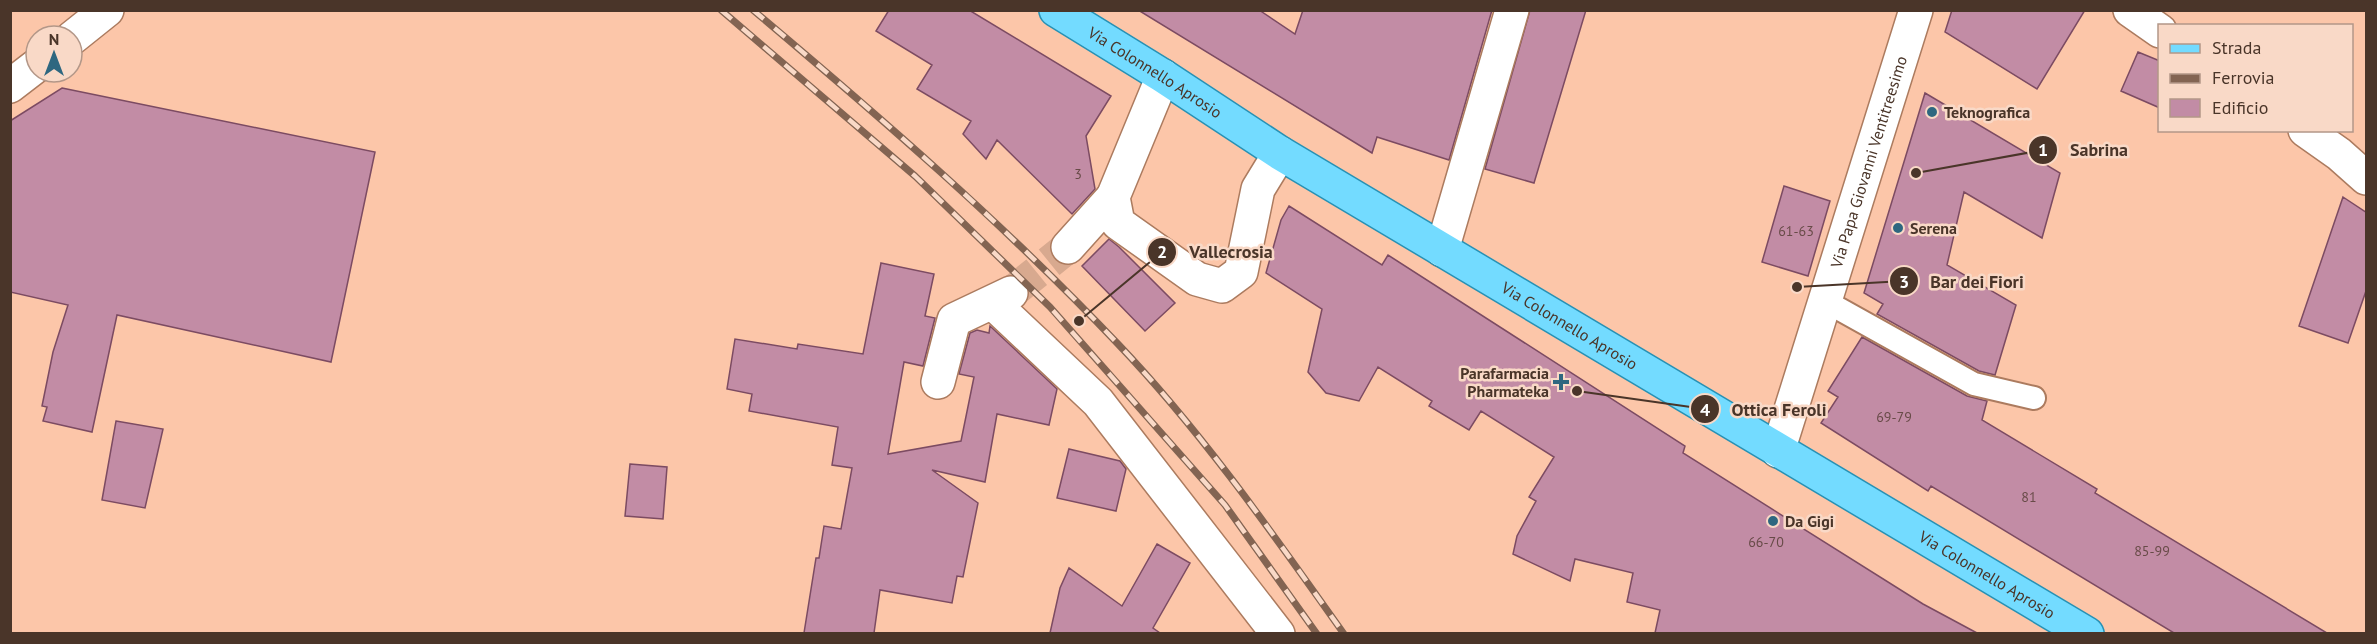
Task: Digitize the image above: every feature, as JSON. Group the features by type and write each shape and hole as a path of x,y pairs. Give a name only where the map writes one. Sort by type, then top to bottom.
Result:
{"main road":[{"name":"Via Colonnello Aprosio","path":"1060,12 1280,153 2087,633"}],"street":[{"path":"84,28 106,10"},
{"path":"1442,250 1512,10"},
{"name":"Via Papa Giovanni Ventitreesimo","path":"1778,451 1916,10"},
{"path":"10,86 24,75"},
{"path":"1068,247 1113,197 1163,76"},
{"path":"2307,132 2339,154 2367,178"},
{"path":"1113,197 1118,223 1197,279 1222,286 1240,272 1258,189 1280,153"},
{"path":"938,382 954,320 1002,298 1098,402 1278,633"}],"lane":[{"path":"1825,301 1974,384 2034,398"}],"building":[{"path":"889,10 969,10 1111,96 1086,136 1095,189 1072,214 997,140 986,159 963,134 971,121 917,89 932,65 876,31"},
{"path":"1138,10 1259,10 1295,34 1303,10 1492,10 1449,160 1377,137 1372,153"},
{"path":"1530,10 1586,10 1534,183 1485,169"},
{"path":"1952,10 2085,10 2037,89 1945,32"},
{"path":"2138,52 2158,60 2158,107 2121,91"},
{"path":"62,88 375,152 331,362 117,315 92,432 43,421 47,407 42,406 53,352 68,305 10,292 10,121"},
{"path":"1925,93 2060,173 2042,238 1964,192 1947,265 2016,305 1995,375 1979,371 1877,314 1883,304 1864,293"},
{"path":"1784,186 1830,201 1808,276 1762,262"},
{"path":"2343,197 2367,213 2367,288 2348,343 2299,326"},
{"path":"1289,206 1382,265 1388,255 1685,446 1683,453 1923,604 1977,633 1655,633 1660,610 1627,602 1633,573 1575,559 1570,581 1513,554 1517,536 1536,501 1529,497 1554,457 1481,411 1469,430 1429,406 1432,401 1378,367 1359,401 1326,393 1308,372 1322,309 1266,273 1281,220"},
{"path":"1109,239 1175,303 1145,331 1082,266"},
{"path":"881,263 934,274 925,316 935,318 923,366 904,362 888,454 961,441 974,377 959,374 970,333 977,330 989,333 990,326 1057,389 1049,425 997,414 985,482 932,470 978,503 963,577 957,576 952,603 880,590 874,633 804,633 816,558 819,558 824,526 841,529 852,468 832,465 838,427 749,411 752,394 727,389 735,339 797,349 798,344 863,354"},
{"path":"1862,337 1967,396 1987,401 1982,420 2097,489 2095,493 2327,633 2174,633 1931,486 1928,491 1821,423 1838,397 1828,391"},
{"path":"116,421 163,429 145,508 102,500"},
{"path":"1069,449 1120,461 1126,469 1116,511 1057,498"},
{"path":"630,464 667,467 663,519 625,516"},
{"path":"1157,544 1190,563 1153,628 1160,633 1050,633 1060,588 1069,568 1122,606"}],"tunnel":[{"path":"1011,293 1068,247"}],"railway":[{"path":"721,10 915,176 1050,307 1225,505 1317,634"},
{"path":"753,10 986,214 1118,344 1208,448 1344,634"}],"place":[{"name":"Teknografica","path":"1932,112"},
{"name":"Sabrina","path":"1916,173"},
{"name":"Serena","path":"1898,228"},
{"name":"Bar dei Fiori","path":"1797,287"},
{"name":"Vallecrosia","path":"1079,321"},
{"name":"Parafarmacia Pharmateka","path":"1561,382"},
{"name":"Ottica Feroli","path":"1577,391"},
{"name":"Da Gigi","path":"1773,521"}]}
